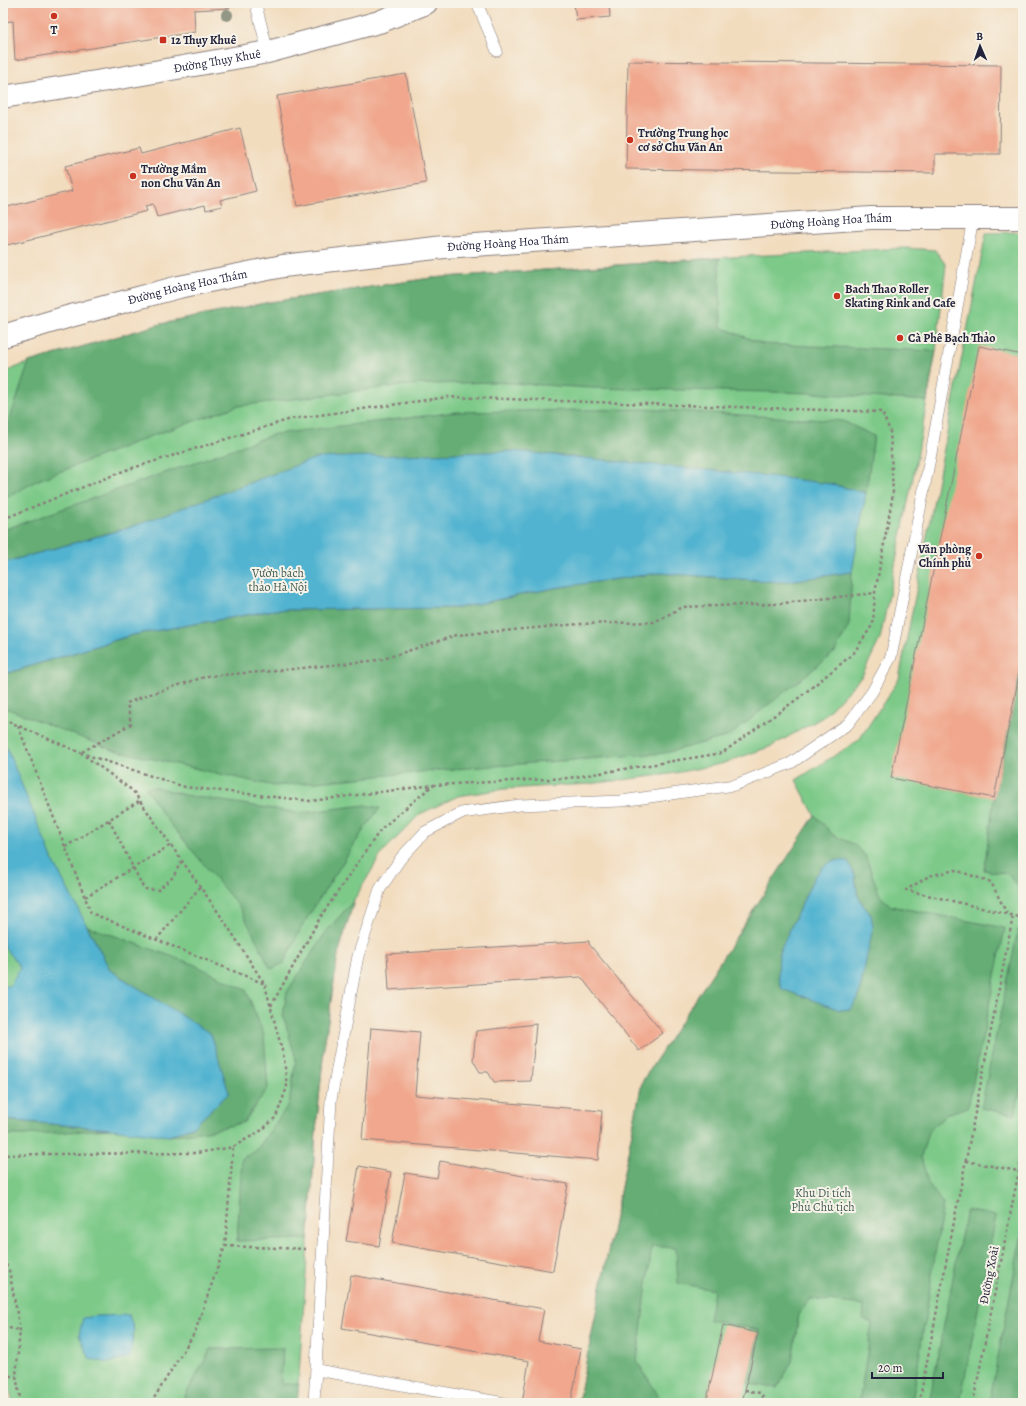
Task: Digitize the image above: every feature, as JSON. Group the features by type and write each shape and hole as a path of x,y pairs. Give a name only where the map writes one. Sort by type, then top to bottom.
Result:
{"main road":[{"name":"Đường Thụy Khuê","path":"3,97 268,52 379,22 426,3"},
{"name":"Đường Hoàng Hoa Thám","path":"3,336 130,300 284,266 452,246 871,218 1023,218"}],"lane":[{"path":"257,3 257,9 268,52"},
{"path":"477,3 497,51"},
{"path":"314,1403 332,1100 358,956 380,889 401,858 425,832 461,813 520,805 621,801 735,785 791,763 848,724 872,692 891,656 932,448 973,218"},
{"path":"316,1370 504,1403"}],"path":[{"path":"3,519 126,470 291,418 448,397 882,412 890,432 892,494 875,593 873,624 853,654 796,700 722,753 569,778 434,785 311,801 185,787 81,752 3,719"},
{"path":"81,752 131,724 127,703 150,694 208,676 272,672 380,660 458,636 579,624 654,622 683,607 774,604 875,593"},
{"path":"18,725 91,913 265,985"},
{"path":"3,1155 197,1153 233,1147 262,1130 276,1117 287,1087 284,1058 265,985 227,925 133,791 81,752"},
{"path":"271,1007 321,916 382,829 434,785"},
{"path":"65,847 140,801"},
{"path":"109,820 132,868 144,889 158,890 173,877 182,860"},
{"path":"85,897 171,845"},
{"path":"1007,914 991,882 955,870 929,876 906,890 1023,918"},
{"path":"156,940 200,887"},
{"path":"919,1403 1013,916"},
{"path":"150,1403 195,1332 225,1246 233,1147"},
{"name":"Đường Xoài","path":"973,1403 1023,1150"},
{"path":"966,1161 1023,1172"},
{"path":"225,1246 323,1249"},
{"path":"3,1259 9,1270 20,1330 16,1376 21,1403"},
{"path":"3,1326 20,1330"},
{"path":"3,1376 16,1376"},
{"path":"745,1390 760,1393 767,1403"}],"green space":[{"name":"Khu Di tích Phủ Chủ tịch","path":"1023,232 1023,1403 578,1403 642,1082 815,816 796,780 859,740 899,679 986,233"},
{"name":"Vườn bách thảo Hà Nội","path":"906,248 935,250 946,265 936,351 916,463 880,639 862,676 823,717 772,746 721,764 670,774 589,784 504,789 458,796 420,814 382,853 354,900 338,955 324,1047 316,1131 297,1403 13,1403 9,1387 3,1386 3,373 29,362 161,324 270,302 431,278 730,257"},
{"path":"719,258 721,327 762,344 936,351 927,401 812,393 592,388 492,382 405,385 238,406 154,435 36,481 3,500 3,433 11,416 29,362 161,324 270,302 431,278"},
{"path":"645,409 843,421 874,436 866,493 831,484 134,526 3,563 3,530 275,434 457,412"},
{"path":"852,572 849,625 835,652 729,736 665,753 442,770 274,786 113,750 3,707 3,671 9,673 132,635 274,610 458,608 554,588 659,573 781,582"},
{"path":"1023,656 1023,904 1021,904 1018,887 1008,874 984,870 994,798"},
{"path":"157,787 184,795 300,813 365,805 380,808 365,828 302,926 284,963 271,969 240,908 163,815 146,788"},
{"path":"815,815 833,835 853,844 865,855 880,896 891,906 1005,928 968,1107 947,1114 928,1132 921,1157 928,1183 943,1204 912,1403 859,1403 872,1323 863,1319 864,1305 810,1299 799,1313 792,1362 777,1388 748,1384 759,1330 709,1320 714,1290 678,1283 676,1248 652,1246 637,1361 663,1403 578,1403 642,1082","holes":["824,866 855,876 859,897 871,915 858,999 850,1009 840,1010 779,953 814,877"]},
{"path":"354,900 338,955 324,1047 308,1239 237,1241 242,1158 256,1151 289,1104 296,1059 283,1015 287,992 326,932"},
{"path":"87,926 193,964 246,990 264,1035 268,1088 244,1122 213,1130 169,1136 194,1126 211,1035 110,970"},
{"path":"1018,930 1023,931 1023,1078 1015,1115 981,1108"},
{"path":"3,1120 111,1129 3,1135"},
{"path":"966,1210 996,1216 960,1403 929,1403"},
{"path":"1023,1227 1023,1391 1021,1403 989,1403"},
{"path":"283,1348 281,1384 299,1384 297,1403 181,1403 211,1349"}],"water":[{"path":"513,451 768,476 831,484 866,493 852,572 781,582 659,573 554,588 458,608 274,610 132,635 8,673 3,671 3,563 134,526 316,458"},
{"path":"3,739 53,861 110,970 211,1034 229,1093 194,1126 169,1136 111,1129 3,1120 3,987 11,985 20,967 3,946"},
{"path":"834,860 848,861 855,876 857,894 871,915 873,927 858,999 850,1009 840,1010 782,989 778,977 779,953 814,877 824,866"},
{"path":"129,1315 134,1330 130,1357 108,1363 90,1359 79,1335 83,1318"}],"building":[{"path":"3,3 229,3 230,8 194,10 195,32 15,60 13,21 3,22"},
{"path":"574,3 609,3 610,17 576,20"},
{"path":"628,61 1001,65 1000,154 935,154 935,173 626,169"},
{"path":"406,74 426,183 297,206 277,96"},
{"path":"240,128 256,191 220,200 222,206 206,210 205,205 157,217 153,204 145,206 147,211 3,246 3,208 72,191 65,166 139,148 141,154"},
{"name":"Văn phòng Chính phủ","path":"979,346 1023,355 1023,656 994,798 891,778"},
{"path":"589,941 589,944 663,1033 639,1051 581,977 389,990 387,954"},
{"path":"536,1024 531,1081 494,1082 488,1072 480,1072 473,1060 476,1031"},
{"path":"371,1028 420,1032 415,1095 602,1111 598,1160 362,1140"},
{"path":"440,1161 568,1184 553,1271 392,1243 405,1173 437,1178"},
{"path":"359,1166 391,1172 379,1246 346,1241"},
{"path":"351,1275 544,1309 538,1341 581,1349 571,1403 522,1403 529,1361 342,1328"},
{"path":"723,1325 758,1333 742,1403 722,1403 707,1400"}],"place":[{"name":"T","path":"54,16"},
{"name":"12 Thụy Khuê","path":"163,40"},
{"name":"Trường Trung học cơ sở Chu Văn An","path":"630,140"},
{"name":"Trường Mầm non Chu Văn An","path":"133,176"},
{"name":"Bach Thao Roller Skating Rink and Cafe","path":"837,296"},
{"name":"Cà Phê Bạch Thảo","path":"900,338"},
{"name":"Văn phòng Chính phủ","path":"979,556"}]}
